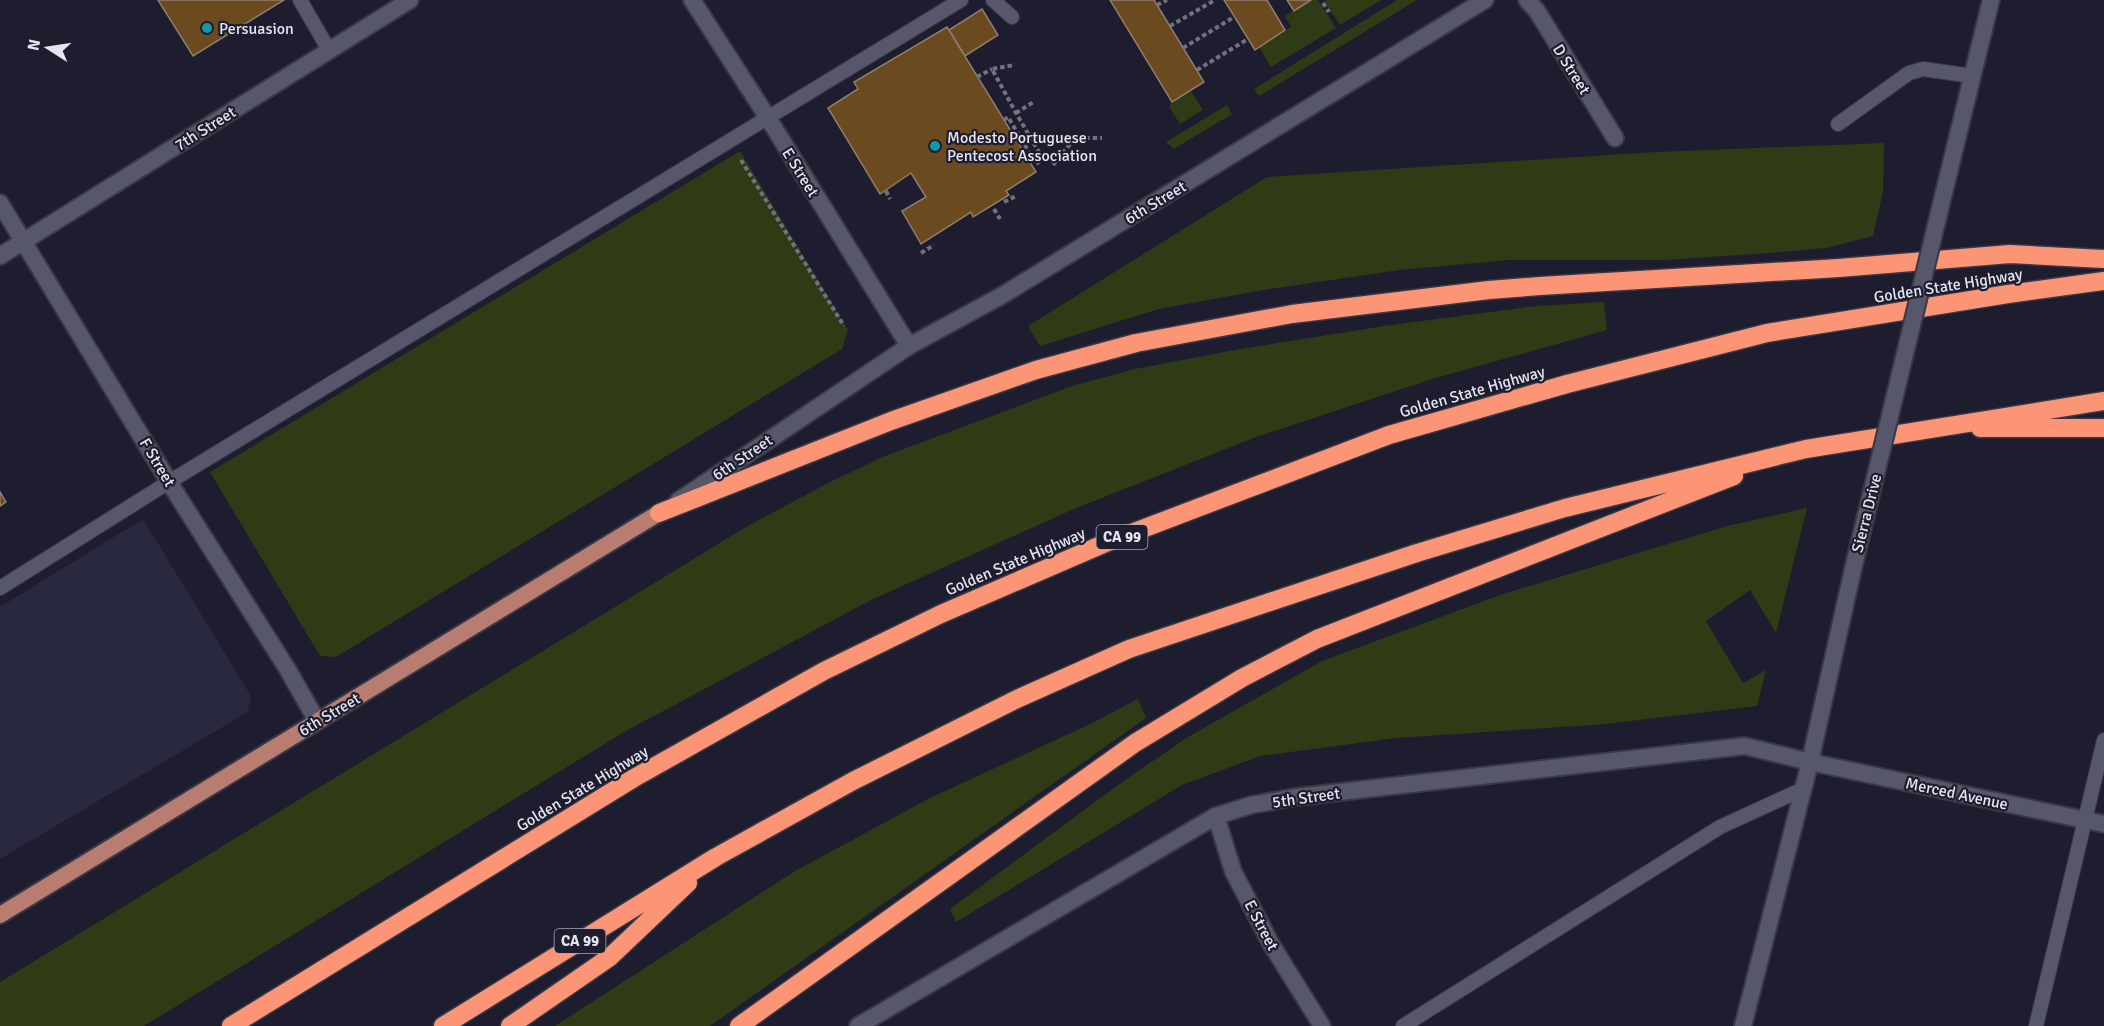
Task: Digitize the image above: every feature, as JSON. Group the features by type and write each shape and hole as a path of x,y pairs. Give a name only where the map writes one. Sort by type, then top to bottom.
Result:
{"highway":[{"path":"659,513 891,421 1036,370 1136,343 1292,314 1540,286 1839,268 2010,254 2104,260"},
{"name":"Golden State Highway","path":"231,1026 634,778 824,671 941,614 1108,542 1389,435 1567,384 1767,333 2104,281"},
{"name":"CA 99","path":"443,1026 716,857 853,781 1017,699 1129,649 1565,508 1806,448 2104,401"},
{"path":"1924,429 2104,428"},
{"path":"740,1026 1135,743 1242,678 1328,635 1806,448"},
{"path":"510,1026 610,957 716,857"}],"main road":[{"name":"6th Street","path":"0,915 659,513"}],"street":[{"name":"7th Street","path":"0,256 410,0"},
{"name":"E Street","path":"692,0 909,346"},
{"name":"6th Street","path":"659,513 909,346 1001,296 1485,0"},
{"name":"D Street","path":"1527,0 1537,11 1615,138"},
{"name":"Sierra Drive","path":"1743,1026 1810,762 1853,568 1991,0"},
{"name":"F Street","path":"0,203 288,670 317,721"},
{"name":"5th Street","path":"858,1026 1216,816 1251,805 1296,797 1745,746 1810,762"},
{"name":"Merced Avenue","path":"1810,762 2104,824"},
{"name":"E Street","path":"1216,816 1233,871 1271,944 1322,1026"}],"lane":[{"path":"300,0 329,50"},
{"path":"0,588 961,0"},
{"path":"993,0 1012,17"},
{"path":"1838,124 1909,73 1923,69 1972,76"},
{"path":"2036,1026 2104,740"},
{"path":"1402,1026 1720,827 1803,789"}],"path":[{"path":"1157,5 1167,0"},
{"path":"1170,26 1215,0"},
{"path":"1323,3 1329,12"},
{"path":"1183,48 1234,17"},
{"path":"1197,70 1248,39"},
{"path":"977,77 992,69 1014,65"},
{"path":"992,69 1043,159 1036,164 1008,117 1004,120"},
{"path":"1016,113 1035,101"},
{"path":"1053,165 1075,138 1102,138"},
{"path":"738,154 844,326"},
{"path":"886,191 890,199"},
{"path":"1004,202 1016,196"},
{"path":"994,209 1000,219"},
{"path":"921,253 934,245"}],"shaded area":[{"path":"143,519 251,696 248,712 0,859 0,607"}],"green space":[{"path":"1311,0 1318,0 1336,28 1271,67 1259,47 1291,27 1285,16"},
{"path":"1327,0 1381,0 1340,25 1324,2"},
{"path":"1397,0 1417,0 1259,96 1254,89"},
{"path":"1191,91 1203,110 1180,124 1169,107 1172,102"},
{"path":"1227,105 1232,114 1174,149 1166,142"},
{"path":"1884,143 1883,192 1873,236 1826,248 1665,260 1509,260 1400,270 1263,290 1159,309 1040,346 1028,326 1267,177 1656,152"},
{"path":"740,151 848,330 842,349 336,657 320,656 210,472"},
{"path":"1604,302 1607,330 1432,379 1256,437 1074,509 871,600 624,732 144,1026 0,1026 0,982 746,527 828,483 885,456 1072,386 1135,369 1240,349 1384,326 1536,306"},
{"path":"1807,508 1776,633 1750,590 1706,621 1743,683 1766,670 1757,706 1605,724 1396,738 1260,756 1182,785 956,922 950,909 1125,780 1188,737 1322,661 1503,594 1727,526"},
{"path":"1138,699 1146,718 710,1026 555,1026 795,871 930,798 1088,725"}],"building":[{"name":"Persuasion","path":"158,0 284,0 193,56"},
{"path":"1110,0 1154,0 1204,82 1172,102"},
{"path":"1224,0 1267,0 1285,30 1255,50"},
{"path":"1287,0 1311,0 1294,11"},
{"path":"982,9 998,35 965,56 949,30"},
{"name":"Modesto Portuguese Pentecost Association","path":"947,27 1036,172 1006,191 1009,195 973,217 971,212 921,244 902,211 926,197 911,173 880,194 828,108 858,89 854,82"},
{"path":"0,492 6,502 0,506"}],"place":[{"name":"Persuasion","path":"207,28"},
{"name":"Modesto Portuguese Pentecost Association","path":"935,146"}]}
